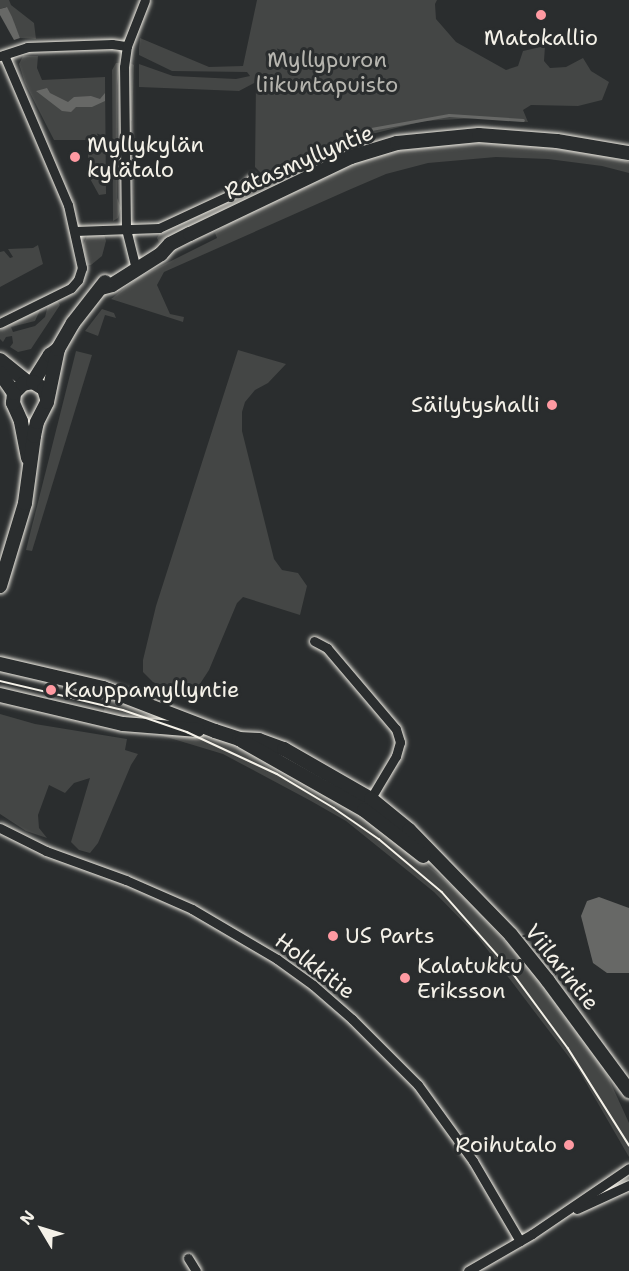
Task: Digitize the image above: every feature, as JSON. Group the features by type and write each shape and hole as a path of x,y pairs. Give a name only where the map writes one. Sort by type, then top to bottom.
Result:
{"main road":[{"name":"Ratasmyllyntie","path":"45,405 58,349 73,323 107,278 134,264 161,254 170,244 332,165 397,143 479,135 539,139 629,153"},
{"name":"Ratasmyllyntie","path":"30,382 58,349"},
{"path":"0,360 30,382 44,389 45,405 37,422 29,463 25,503 0,586"},
{"path":"0,373 14,393 29,463"},
{"path":"14,393 30,382"},
{"path":"16,409 27,416 45,405"},
{"name":"Viilarintie","path":"0,664 103,688 214,731 238,739 259,740 284,749 367,805 409,830 530,958 629,1091"},
{"name":"Viilarintie","path":"0,695 123,724 214,731"}],"street":[{"path":"134,264 126,229 124,68 127,46 146,0"},
{"path":"0,323 75,285 82,268 68,205 2,56 27,47 112,44 127,46"},
{"path":"75,231 159,228 243,189 252,179"},
{"path":"314,641 327,648 396,729 400,741 396,756 367,805"},
{"name":"Holkkitie","path":"0,828 46,851 126,880 192,909 277,959 313,985 352,1018 418,1085 473,1161 519,1241"},
{"path":"468,1271 559,1217 629,1168"},
{"path":"559,1217 629,1185"},
{"path":"188,1258 196,1271"}],"green space":[{"path":"0,0 9,0 11,5 34,23 36,39 20,38 6,7 0,9"},
{"name":"Myllypuron liikuntapuisto","path":"257,0 437,0 436,19 456,42 506,70 518,66 523,51 545,46 544,61 550,68 566,67 583,58 591,71 609,82 602,100 578,106 531,105 523,110 528,122 476,118 424,121 348,140 263,175 255,167 256,82 239,91 139,87 139,64 173,76 236,79 250,76 247,72 172,71 139,55 139,48 140,38 209,67 243,66"},
{"path":"23,56 38,56 37,68 42,80 105,77 106,194 99,195 88,175 88,140 54,140 25,83 19,64"},
{"path":"116,63 120,63 117,86 117,198 121,208 118,218 113,221 112,70"},
{"path":"130,63 134,65 132,121 129,119"},
{"path":"480,141 510,142 604,156 629,162 629,173 602,166 548,159 496,157 428,163 386,174 164,272 157,285 170,314 184,317 183,322 111,299 139,277 217,238 215,233 235,219 336,170 388,152"},
{"path":"308,166 309,169 159,242 157,238 161,231 259,184"},
{"path":"88,234 104,234 106,241 102,256 91,265 88,265 83,245"},
{"path":"38,245 43,264 0,287 0,252 4,251 10,258 13,257 8,249 33,248"},
{"path":"57,300 60,305 31,349 18,352 10,347 13,343 12,336 6,337 3,342 0,339 0,327 41,308 35,321 11,327 13,332 35,326 45,317 48,305"},
{"path":"102,309 114,313 116,318 105,315 98,336 85,331"},
{"path":"238,350 286,364 268,383 255,390 245,402 242,412 242,431 274,559 282,570 298,573 307,586 300,615 243,597 237,603 209,670 192,696 183,696 153,682 143,672 143,660 156,606"},
{"path":"76,351 92,355 32,551 26,550"},
{"path":"108,693 186,723 132,721 103,715"},
{"path":"0,714 35,724 127,739 125,750 138,754 131,765 98,843 90,853 79,850 71,842 90,778 74,783 65,793 49,785 38,815 39,828 47,838 26,831 0,814"},
{"path":"160,729 189,732 225,740 317,785 409,849 460,893 533,971 603,1066 629,1123 629,1157 578,1069 477,936 434,892 346,821 223,754 160,735"}],"shaded area":[{"path":"7,7 20,38 14,40 0,15 0,9"},
{"path":"47,88 50,93 68,102 74,97 91,96 100,99 105,93 105,101 92,107 76,107 71,112 62,111 36,91"},
{"path":"599,897 629,908 629,973 607,973 593,963 581,916 587,901"}],"waterway":[{"path":"371,129 449,115 523,120"}],"tram line":[{"path":"0,681 123,710 187,732 277,774 334,808 379,839 442,892 509,968 568,1048 629,1145"}],"place":[{"name":"Matokallio","path":"541,15"},
{"name":"Myllykylän kylätalo","path":"75,157"},
{"name":"Säilytyshalli","path":"552,405"},
{"name":"Kauppamyllyntie","path":"51,690"},
{"name":"US Parts","path":"333,936"},
{"name":"Kalatukku Eriksson","path":"405,978"},
{"name":"Roihutalo","path":"569,1145"}]}
